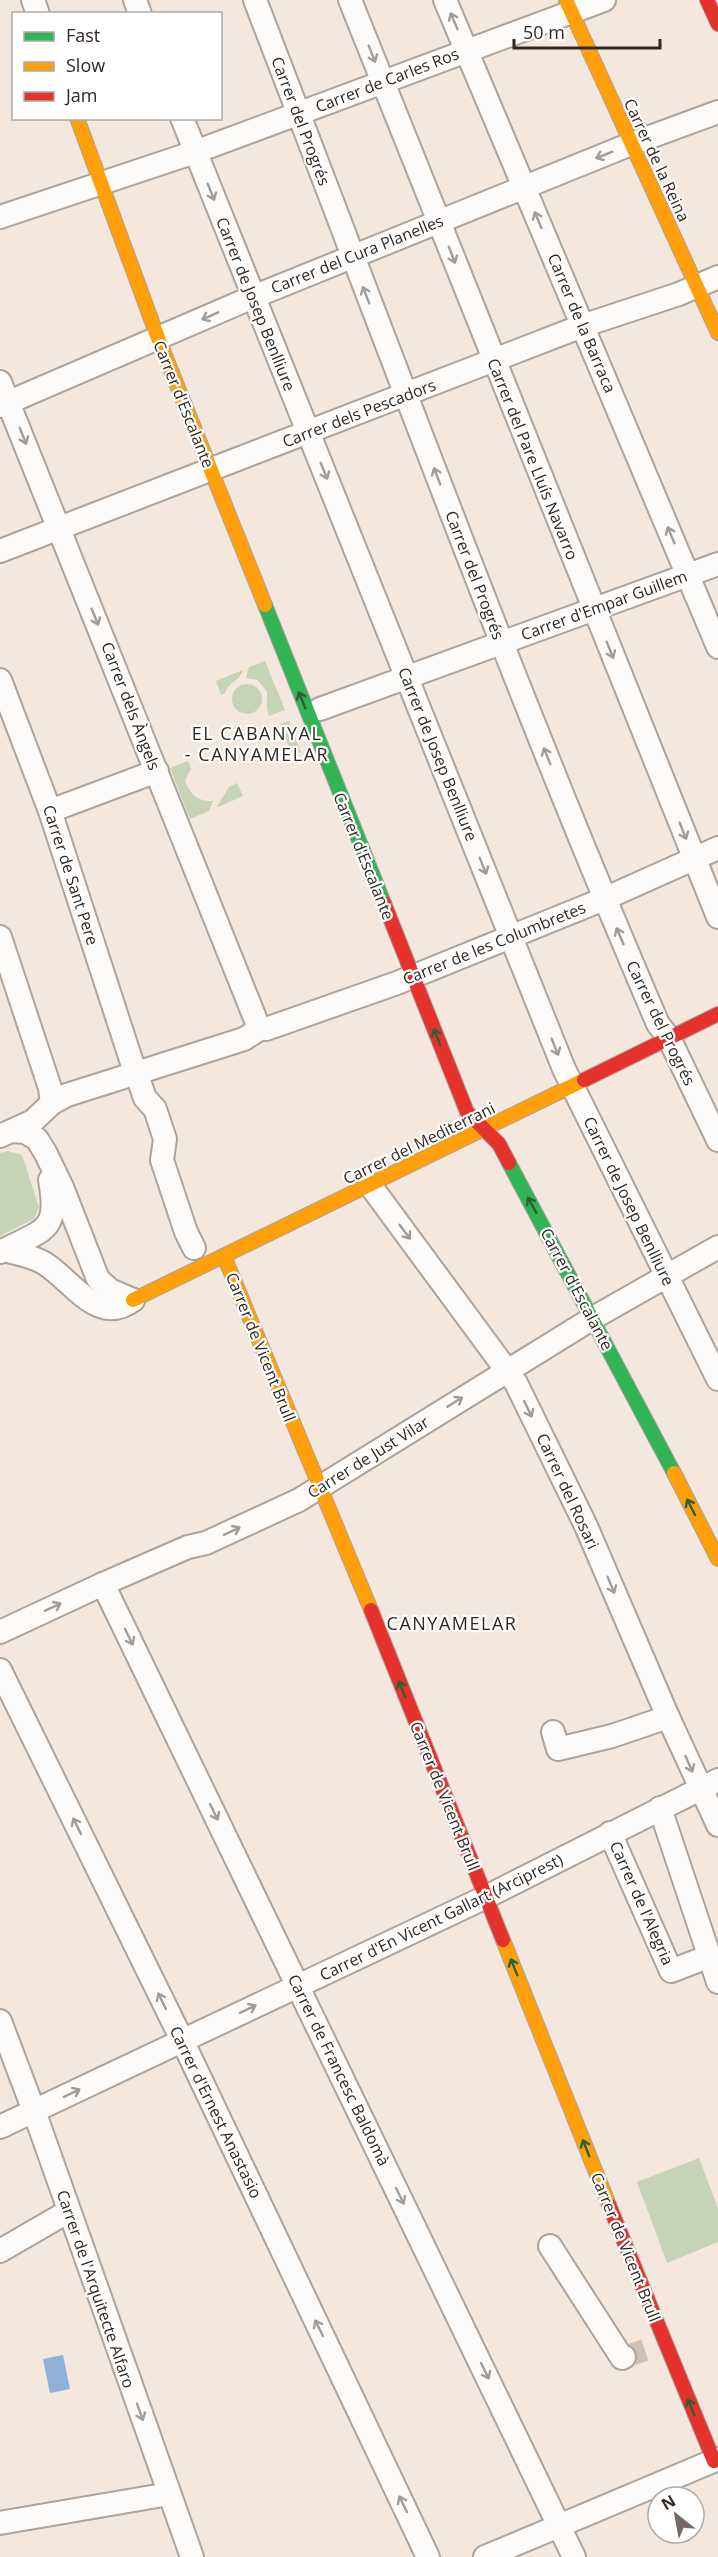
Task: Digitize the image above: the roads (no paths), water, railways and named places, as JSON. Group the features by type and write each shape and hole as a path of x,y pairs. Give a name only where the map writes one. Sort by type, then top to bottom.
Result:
{"street":[{"name":"Carrer del Progrés","path":"255,0 501,642 604,899 658,1024 669,1038 718,1140"},
{"name":"Carrer del Pare Lluís Navarro","path":"350,0 718,917"},
{"name":"Carrer de la Barraca","path":"445,0 718,647"},
{"name":"Carrer de Carles Ros","path":"0,217 195,152 466,51 569,6 604,0"},
{"path":"707,0 718,24"},
{"name":"Carrer de la Reina","path":"569,6 718,333"},
{"name":"Carrer del Cura Planelles","path":"3,397 158,338 439,221 631,144 718,112"},
{"name":"Carrer d'Escalante","path":"78,120 158,338 467,1112 499,1144 718,1557"},
{"name":"Carrer de Josep Benlliure","path":"183,120 572,1085 718,1379"},
{"name":"Carrer dels Pescadors","path":"0,551 582,326 718,278"},
{"name":"Carrer dels Àngels","path":"3,397 60,528 257,1023 262,1030"},
{"name":"Carrer d'Empar Guillem","path":"320,709 718,564"},
{"name":"Carrer de Sant Pere","path":"0,680 50,811 137,1076 145,1098 155,1109 165,1139 162,1160 186,1232 194,1248"},
{"path":"50,811 156,771"},
{"name":"Carrer de les Columbretes","path":"6,1134 33,1121 52,1102 244,1039 262,1030 412,977 604,899 718,848"},
{"path":"0,937 50,1088 52,1102"},
{"name":"Carrer del Mediterrani","path":"133,1300 718,1014"},
{"path":"2,1251 43,1262 99,1307 113,1310 133,1300 110,1290 98,1279 62,1186 37,1139 25,1132 6,1134"},
{"path":"2,1251 41,1232 49,1224 54,1203 45,1152"},
{"name":"Carrer del Rosari","path":"370,1185 508,1370 586,1526 668,1717 709,1785 718,1825"},
{"name":"Carrer de Just Vilar","path":"0,1632 103,1584 188,1547 206,1543 299,1500 593,1318 718,1247"},
{"name":"Carrer de Vicent Brull","path":"224,1256 318,1487 335,1520 486,1897 658,2345 717,2464"},
{"name":"Carrer de Francesc Baldomà","path":"103,1584 574,2557"},
{"name":"Carrer d'Ernest Anastasio","path":"0,1670 182,2040 428,2557"},
{"path":"553,1732 558,1749 612,1736 668,1717"},
{"name":"Carrer d'En Vicent Gallart (Arciprest)","path":"0,2127 486,1897 709,1785"},
{"path":"660,1808 718,1982"},
{"name":"Carrer de l'Alegria","path":"610,1833 671,1971 710,1956"},
{"name":"Carrer de l'Arquitecte Alfaro","path":"0,2021 192,2557"},
{"path":"0,2251 69,2211"},
{"path":"550,2246 622,2358 624,2357"},
{"path":"485,2557 717,2464"},
{"path":"0,2523 169,2494"}],"water":[{"path":"63,2355 70,2389 50,2393 43,2359"}],"tunnel":[{"path":"624,2357 651,2348"}],"district":[{"name":"EL CABANYAL - CANYAMELAR","path":"257,744"},
{"name":"CANYAMELAR","path":"452,1624"}]}
